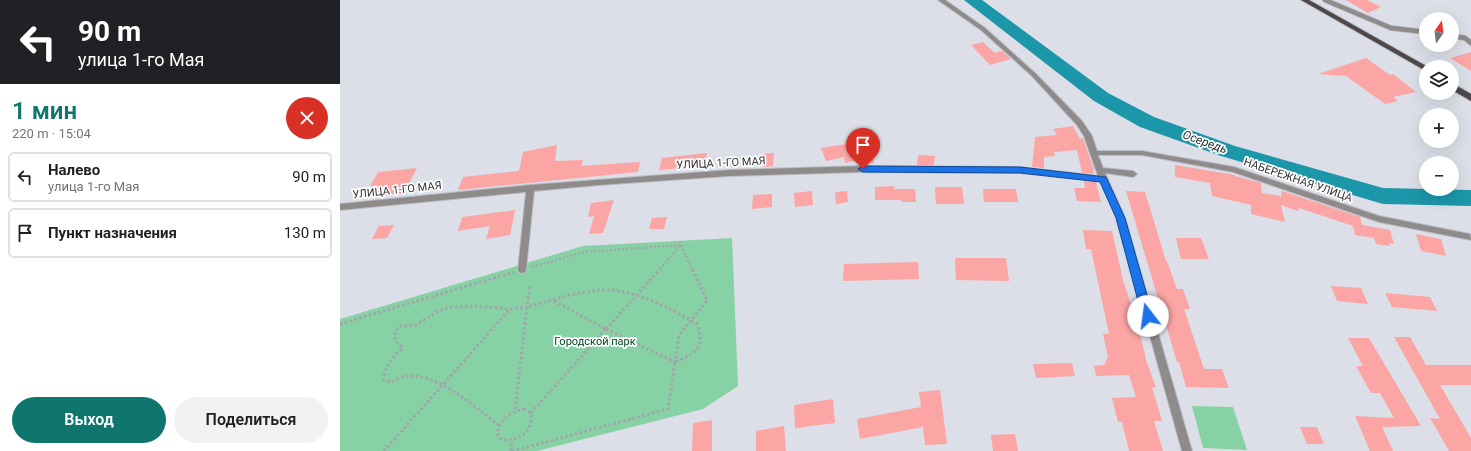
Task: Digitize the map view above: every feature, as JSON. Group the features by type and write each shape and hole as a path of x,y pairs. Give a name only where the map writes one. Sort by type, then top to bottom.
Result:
{"main road":[{"path":"1304,0 1419,65"},
{"path":"1459,90 1471,98"}],"street":[{"path":"941,0 983,29 1034,76 1080,123 1088,136 1121,218 1187,451"},
{"name":"НАБЕРЕЖНАЯ УЛИЦА","path":"1094,153 1142,153 1234,170 1379,219 1470,237"},
{"name":"УЛИЦА 1-ГО МАЯ","path":"340,207 530,188 729,173 863,169 1020,170 1133,174"},
{"path":"522,270 530,188"}],"lane":[{"path":"1325,0 1391,28 1419,31"},
{"path":"1459,37 1465,38 1471,43"}],"path":[{"path":"340,324 583,252 681,245"},
{"path":"531,413 607,330 635,296 681,245"},
{"path":"512,441 512,451 668,409 679,335 707,301 681,245"},
{"path":"515,410 530,284"},
{"path":"499,425 442,384 421,377 404,375 392,382 384,380 383,372 388,363 402,348 401,345 396,342 394,337 395,331 400,326 411,326 418,323 430,314 444,308 465,305 510,309 600,290 617,291 635,296 697,324 702,341 699,348 688,358 675,362 607,330 554,300"},
{"path":"384,451 510,309"},
{"path":"515,410 524,410 531,413 533,421 529,430 521,438 512,441 502,440 497,434 499,425 505,416 515,410"}],"green space":[{"name":"Городской парк","path":"732,238 738,386 703,409 537,451 340,451 340,319 583,246"},
{"path":"1192,406 1233,407 1247,450 1203,448"}],"building":[{"path":"1346,0 1367,0 1381,7 1368,13"},
{"path":"983,42 995,53 1002,51 1011,59 990,65 971,45"},
{"path":"1471,52 1471,71 1459,64 1459,60 1453,60 1450,58"},
{"path":"1366,58 1390,75 1393,74 1416,92 1393,97 1398,101 1385,104 1346,76 1318,74"},
{"path":"1073,126 1080,139 1083,138 1094,174 1082,173 1077,150 1054,152 1055,156 1044,157 1044,168 1032,167 1035,137 1057,135 1053,129"},
{"path":"859,142 860,147 871,146 874,163 864,164 864,159 845,163 844,157 826,161 821,148"},
{"path":"557,145 555,161 583,160 581,166 640,162 638,172 458,190 463,177 519,171 523,152"},
{"path":"707,153 705,166 659,170 662,158"},
{"path":"774,153 773,166 763,167 763,154"},
{"path":"918,155 935,156 934,165 917,165"},
{"path":"1175,165 1235,175 1261,183 1262,193 1280,196 1280,199 1282,191 1360,217 1362,225 1390,230 1394,244 1389,243 1390,246 1376,244 1374,238 1355,235 1353,226 1299,208 1298,211 1281,205 1285,222 1251,214 1251,205 1212,196 1210,183 1175,177"},
{"path":"417,168 404,193 371,196 377,185 370,186 378,172"},
{"path":"1084,181 1096,182 1101,202 1077,201 1074,188 1085,188"},
{"path":"894,186 894,189 915,189 916,202 901,202 901,200 875,200 875,187"},
{"path":"935,187 962,187 964,204 936,204"},
{"path":"983,189 1016,189 1018,202 984,202"},
{"path":"812,191 813,205 795,207 794,193"},
{"path":"847,191 848,202 836,204 835,192"},
{"path":"1126,191 1145,192 1166,261 1177,289 1183,289 1190,309 1184,309 1204,369 1222,369 1229,388 1186,387 1179,362 1177,362"},
{"path":"772,194 772,207 752,209 753,195"},
{"path":"614,200 603,233 589,234 594,216 588,217 591,203"},
{"path":"515,210 510,235 486,239 490,226 458,231 462,217"},
{"path":"667,217 664,229 649,229 652,218"},
{"path":"394,225 387,238 372,239 379,226"},
{"path":"1083,230 1112,231 1123,280 1138,326 1147,363 1156,387 1152,387 1162,421 1154,421 1163,451 1129,451 1122,422 1118,422 1112,398 1136,397 1129,375 1096,376 1094,366 1104,365 1108,357 1103,334 1109,334 1091,249 1086,249"},
{"path":"1416,234 1441,239 1446,256 1421,251"},
{"path":"1176,238 1201,238 1209,259 1181,259"},
{"path":"955,258 1006,258 1009,281 956,280"},
{"path":"918,262 919,279 843,281 844,264"},
{"path":"1331,286 1361,288 1368,304 1337,301"},
{"path":"1385,293 1430,297 1437,311 1392,307"},
{"path":"1394,337 1410,337 1426,365 1471,365 1471,385 1440,385 1471,438 1471,451 1449,451 1430,418 1440,419"},
{"path":"1348,338 1369,338 1421,426 1382,427 1393,451 1370,451 1355,416 1394,418 1380,393 1371,393 1356,366 1363,366"},
{"path":"1072,363 1075,376 1036,378 1033,364"},
{"path":"940,390 947,444 925,445 923,427 860,439 857,419 921,407 919,392"},
{"path":"833,399 835,423 795,428 794,405"},
{"path":"712,420 712,451 692,451 693,423"},
{"path":"784,426 786,451 756,451 756,431"},
{"path":"1300,427 1317,427 1324,444 1307,444"},
{"path":"1015,434 1018,451 993,451 991,435"}],"waterway":[{"name":"Осередь","path":"972,0 1101,97 1147,122 1228,151 1383,196 1471,198"}],"route":[{"path":"863,169 1020,170 1103,179 1121,218 1148,316"}]}
